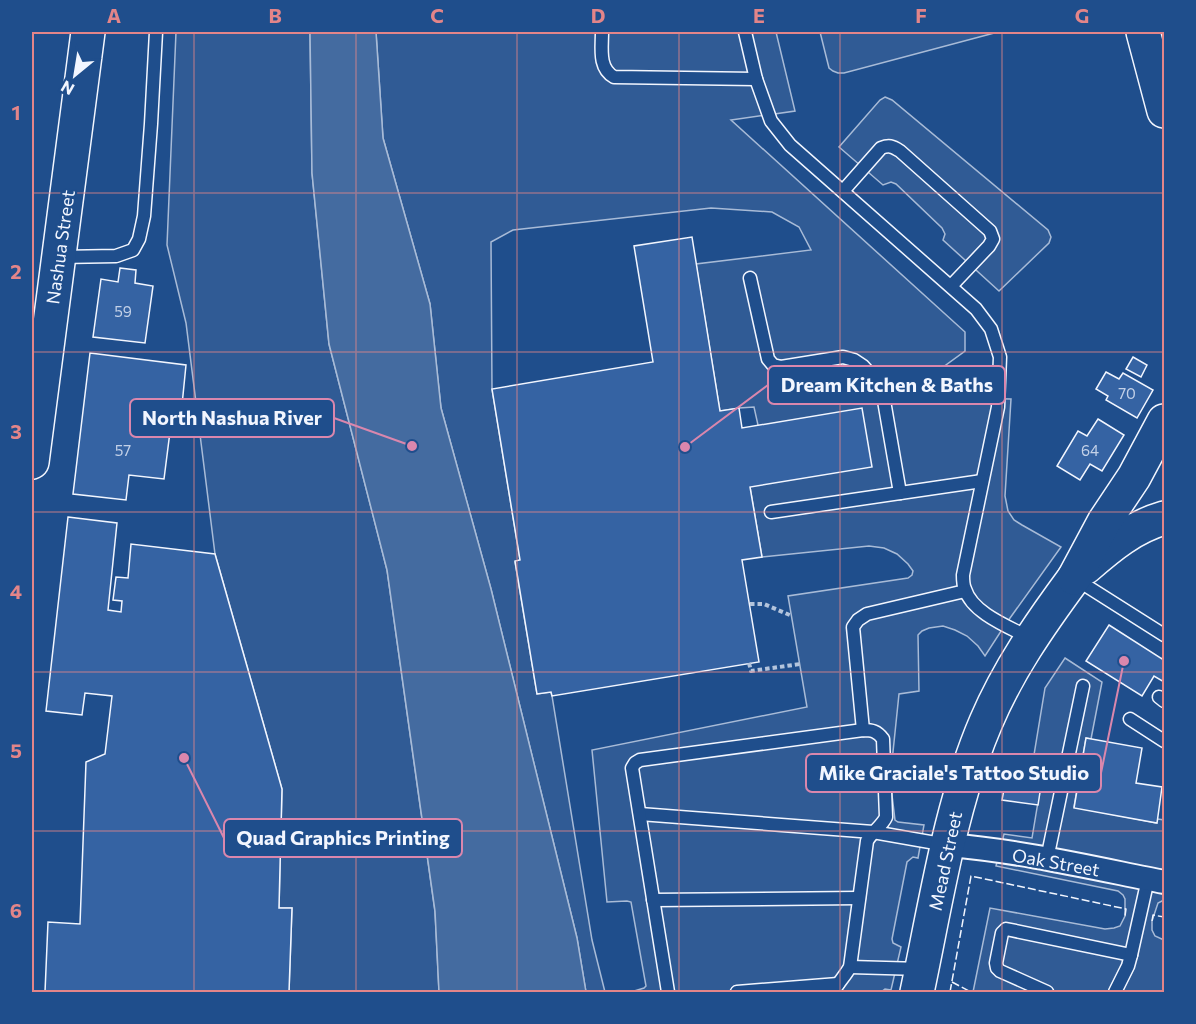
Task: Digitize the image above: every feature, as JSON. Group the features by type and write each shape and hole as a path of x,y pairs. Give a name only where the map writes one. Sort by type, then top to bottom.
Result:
{"main road":[{"name":"Nashua Street","path":"32,462 35,407 59,256 88,32"},
{"path":"1143,32 1164,111"},
{"path":"1074,578 1104,522 1134,477 1164,421"},
{"path":"1074,578 1114,543 1139,528 1164,518"},
{"name":"Mead Street","path":"919,981 961,792 985,723 1002,688 1031,639 1074,578"}],"street":[{"name":"Oak Street","path":"948,845 1047,859 1156,880"}],"lane":[{"path":"59,256 116,256 133,249 139,239 144,216 156,32"},
{"path":"602,32 603,64 608,74 614,77 756,79"},
{"path":"745,32 756,79 771,121 790,145 951,286 976,309 991,329 1000,357 998,407 963,575 965,591 976,607 1031,639"},
{"path":"843,191 881,148 892,146 900,151 990,231 993,239 989,246 951,286"},
{"path":"750,278 768,359 773,365 781,367 843,357 854,360 872,376 883,395 900,493"},
{"path":"771,512 982,481"},
{"path":"1074,578 1164,635"},
{"path":"863,730 853,627 858,620 867,614 965,591"},
{"path":"1047,859 1083,686"},
{"path":"1130,719 1164,741"},
{"path":"668,993 632,768 640,760 873,730 883,739 886,817 867,841 850,967 836,988 737,993"},
{"path":"640,814 873,832 948,845"},
{"path":"1115,993 1128,966 1156,880"},
{"path":"653,900 859,898"},
{"path":"1047,993 997,968 1002,933 1006,930 1131,955"},
{"path":"850,967 919,981"}],"path":[{"path":"750,604 764,604 792,616"},
{"path":"749,663 751,671 800,664"}],"shaded area":[{"path":"176,32 310,32 312,173 329,344 387,570 435,912 439,992 289,992 292,908 279,908 282,789 215,554 186,323 167,245"},
{"path":"310,32 376,32 383,138 430,304 441,408 491,589 577,938 586,992 439,992 435,911 387,570 329,344 312,173"},
{"path":"376,32 776,32 795,111 731,120 965,332 965,351 917,386 942,397 1011,399 1005,496 1008,511 1014,520 1061,547 985,656 967,636 943,626 929,628 918,635 919,691 899,694 891,771 895,820 924,825 918,858 913,857 907,862 892,939 893,943 901,947 891,990 885,989 881,992 631,992 646,986 631,902 607,902 592,750 807,707 788,596 908,578 912,575 913,571 908,564 897,554 884,548 869,546 762,557 750,487 758,425 754,407 720,411 696,264 811,250 799,227 772,212 711,208 513,230 491,242 492,389 520,560 515,562 537,694 551,692 552,696 592,940 605,992 586,992 577,938 491,589 441,408 430,304 383,138"},
{"path":"820,32 998,32 838,73 829,68"},
{"path":"885,97 892,100 1048,230 1051,237 1049,243 999,291 943,240 945,234 942,228 896,184 891,182 883,185 839,147"},
{"path":"1065,658 1102,682 1091,739 1086,738 1074,807 1156,823 1158,819 1164,820 1164,900 1158,903 1152,921 1152,930 1155,936 1164,940 1164,992 973,992 990,908 1105,929 1120,926 1125,916 1125,899 1118,891 996,866 1004,834 1032,838 1042,778 1050,779 1051,771 1032,767 1045,688"}],"building":[{"path":"692,237 720,411 739,408 742,428 862,408 872,467 750,487 762,557 742,560 759,662 552,696 551,692 537,694 515,561 520,560 492,389 653,362 634,246"},
{"path":"120,268 136,270 135,283 153,286 145,343 93,337 101,279 118,282"},
{"path":"90,353 186,365 182,405 178,405 176,425 171,424 164,479 129,475 126,500 73,494"},
{"path":"1133,357 1147,365 1141,377 1126,369"},
{"path":"1106,372 1119,379 1123,373 1153,390 1137,418 1106,400 1108,396 1096,389"},
{"path":"1098,419 1124,435 1102,471 1090,464 1080,480 1057,466 1078,431 1087,436"},
{"path":"68,517 117,523 108,610 121,612 122,601 113,600 116,577 128,578 131,544 215,554 282,789 279,908 292,908 289,992 45,992 48,922 80,924 86,762 105,754 112,696 85,693 82,715 46,711"},
{"path":"1109,625 1162,659 1164,655 1164,682 1154,676 1142,696 1086,661"},
{"path":"1086,738 1142,748 1136,783 1162,787 1157,823 1074,808"},
{"path":"1008,767 1043,773 1038,805 1002,800"}],"fence":[{"path":"950,992 971,876 1126,909 1125,916"},
{"path":"1152,921 1153,915 1164,917"},
{"path":"952,982 971,992"}],"place":[{"name":"North Nashua River","path":"412,446"},
{"name":"Dream Kitchen & Baths","path":"685,447"},
{"name":"Mike Graciale's Tattoo Studio","path":"1124,661"},
{"name":"Quad Graphics Printing","path":"184,758"}]}
